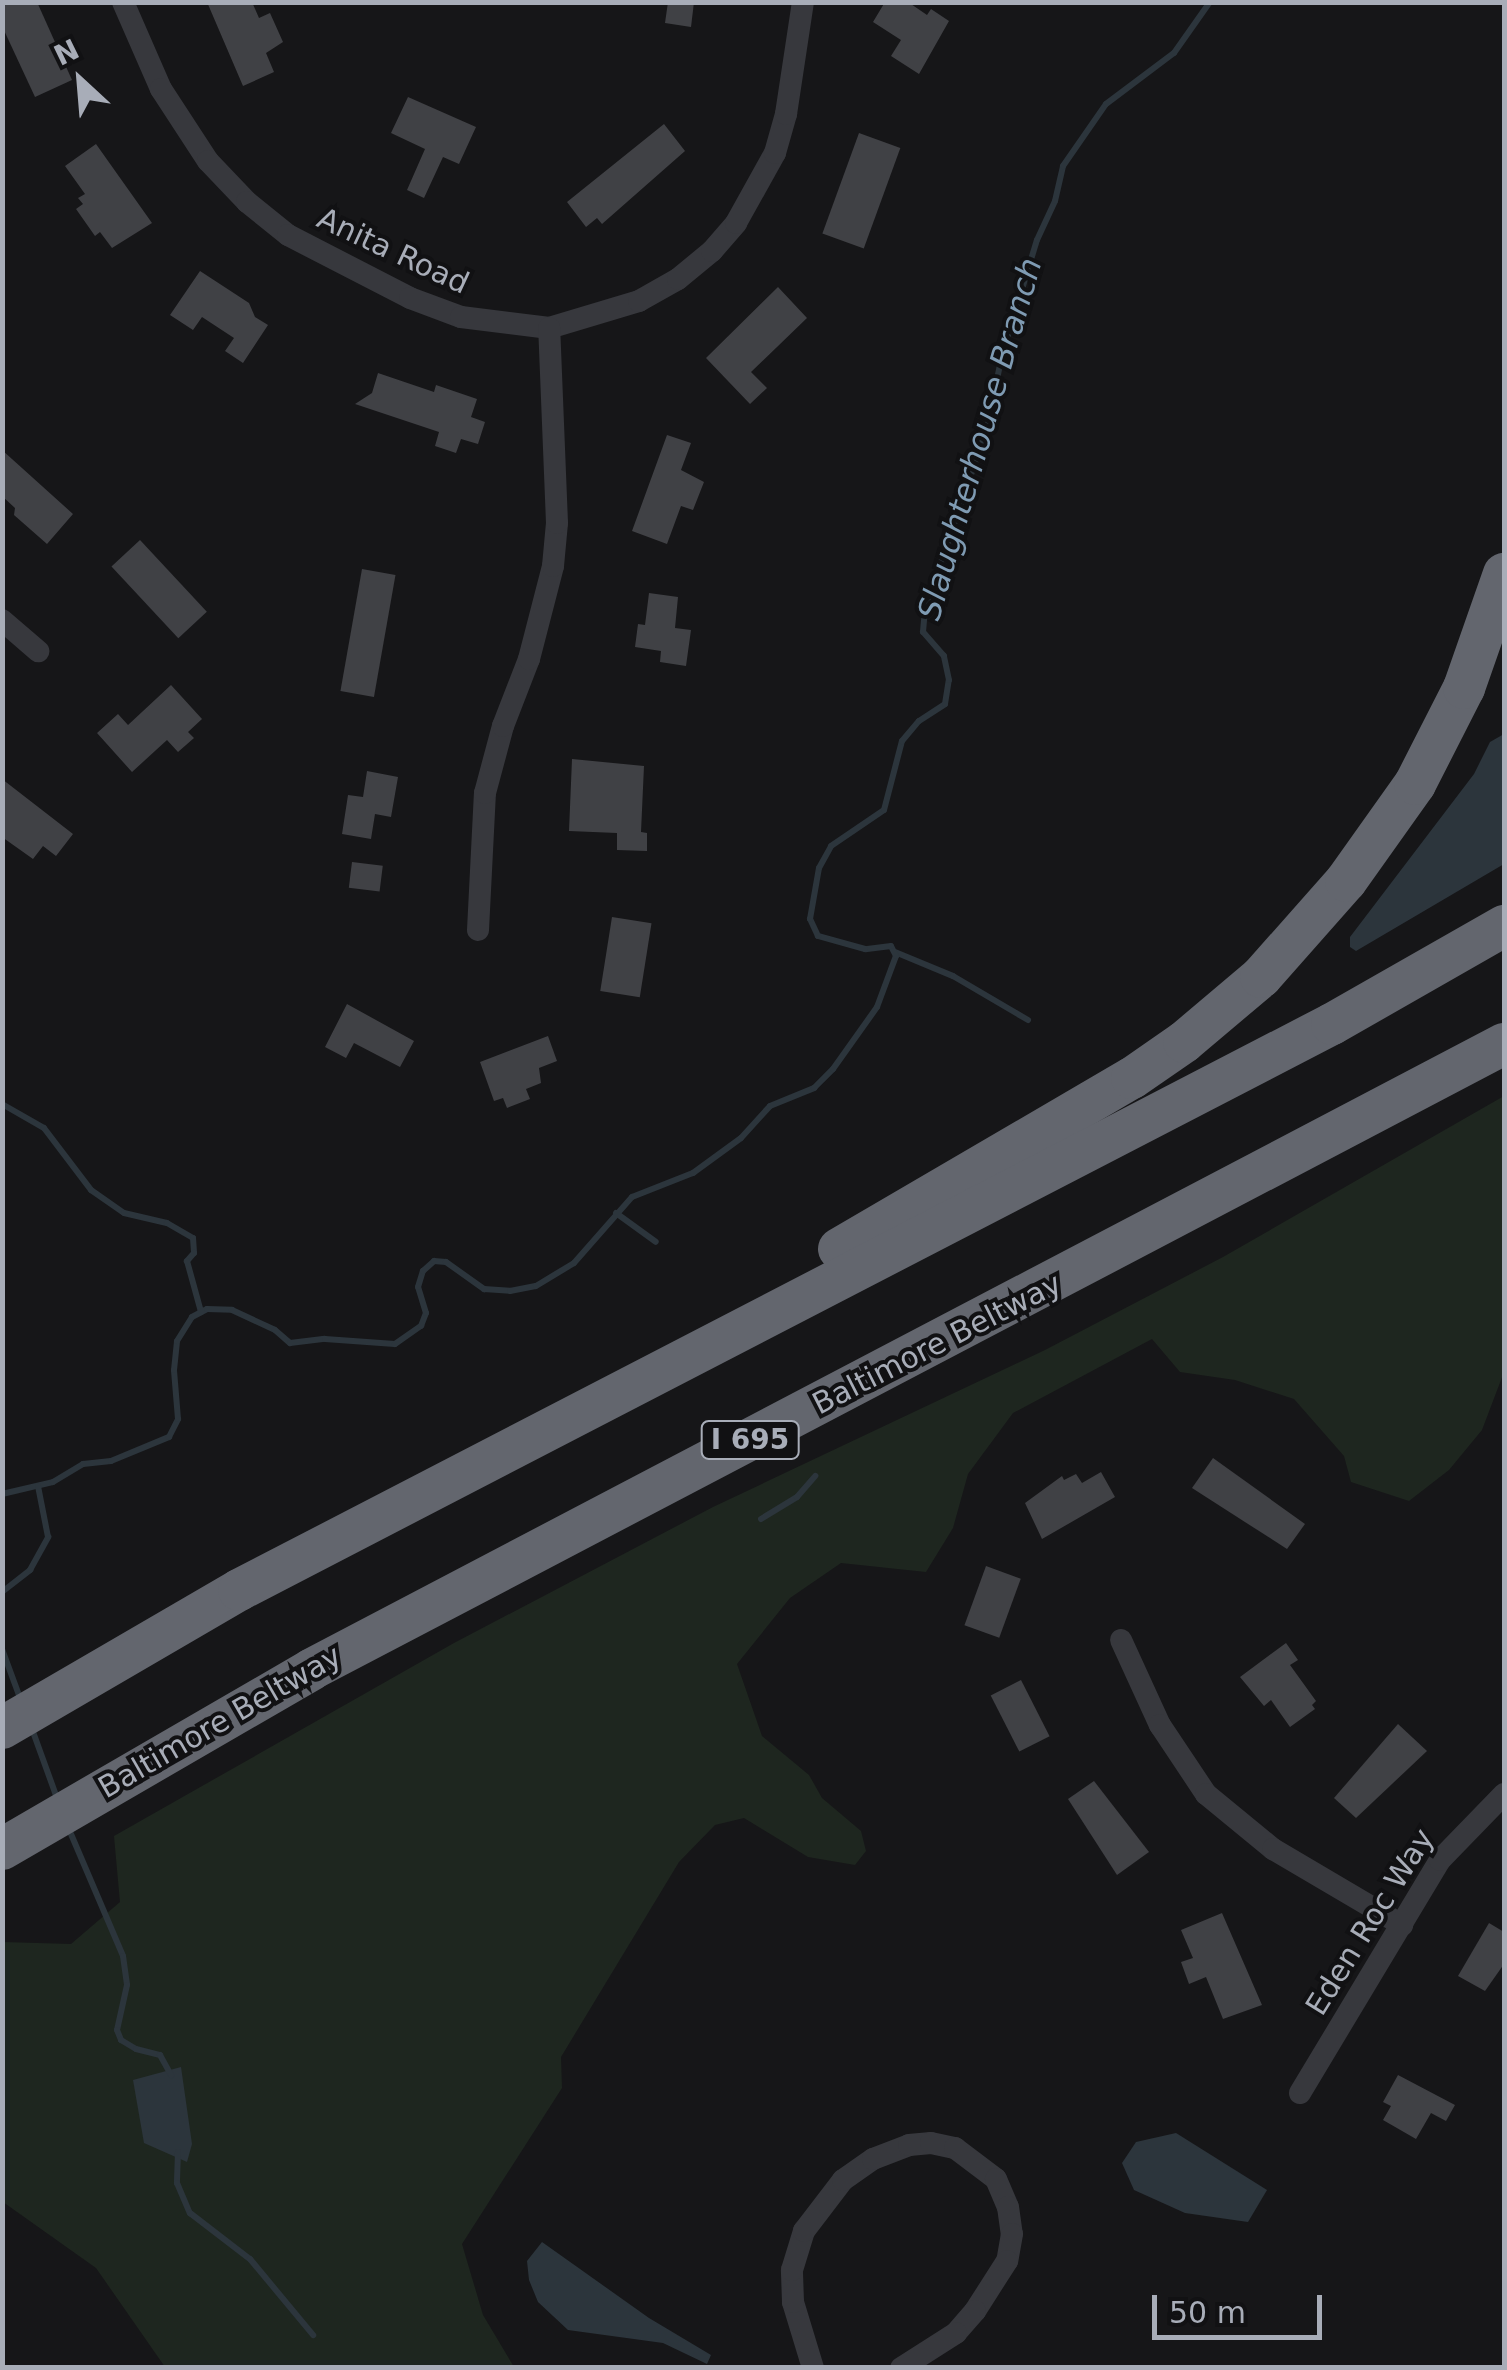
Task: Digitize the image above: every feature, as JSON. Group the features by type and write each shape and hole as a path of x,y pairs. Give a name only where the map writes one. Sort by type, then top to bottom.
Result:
{"highway":[{"path":"406,1504 1064,1119 1158,1060 1221,1011 1300,935 1386,828 1414,784 1464,688 1504,574"},
{"path":"2,1728 240,1590 1332,1024 1504,926"},
{"name":"Baltimore Beltway","path":"2,1849 312,1669 1504,1044"}],"street":[{"name":"Anita Road","path":"123,2 161,88 208,162 247,202 288,235 341,265 444,311 501,325 549,328 638,301 678,279 712,251 736,223 775,153 786,114 803,2"},
{"path":"478,930 485,794 503,726 530,660 553,566 557,523 549,328"},
{"path":"2,620 38,651"},
{"path":"1122,1640 1160,1725 1206,1794 1273,1849 1402,1926"},
{"name":"Eden Roc Way","path":"1300,2093 1440,1860 1504,1794"},
{"path":"813,2368 793,2302 792,2270 804,2231 843,2180 873,2159 909,2144 932,2142 955,2148 996,2179 1008,2206 1012,2234 1007,2261 975,2311 956,2333 900,2368"}],"shaded area":[{"path":"1504,734 1504,864 1356,951 1350,947 1350,937 1474,774 1490,742"},
{"path":"1504,1096 1504,1372 1482,1430 1449,1470 1409,1501 1351,1482 1344,1456 1294,1399 1235,1380 1180,1372 1152,1339 1013,1413 968,1474 953,1528 926,1572 841,1563 790,1598 737,1664 762,1736 809,1775 822,1798 861,1831 866,1851 855,1865 808,1857 744,1818 715,1825 679,1862 561,2057 562,2088 462,2244 483,2315 514,2367 165,2367 96,2268 3,2202 3,1942 71,1944 120,1902 114,1836 454,1643 713,1507 1045,1350 1223,1257"},
{"path":"181,2067 192,2144 187,2162 144,2143 133,2080"},
{"path":"1176,2133 1267,2190 1248,2222 1185,2213 1134,2190 1122,2163 1136,2142"},
{"path":"542,2242 649,2318 711,2355 707,2364 663,2343 568,2330 538,2302 529,2280 527,2261"}],"building":[{"path":"2,2 37,2 72,80 35,97 2,26"},
{"path":"207,2 252,2 259,18 270,13 283,42 266,53 274,72 243,86"},
{"path":"668,2 694,2 691,27 665,23"},
{"path":"885,2 908,2 927,15 931,9 949,21 919,74 891,56 901,40 873,22"},
{"path":"408,97 476,127 459,164 443,157 424,198 407,190 425,149 391,133"},
{"path":"664,124 685,151 602,224 597,218 586,227 567,202"},
{"path":"859,133 900,148 864,249 822,234"},
{"path":"96,144 152,223 112,248 100,232 95,236 76,209 83,204 78,198 85,194 65,166"},
{"path":"200,271 249,303 255,317 268,325 243,363 225,351 234,338 202,317 193,330 170,315"},
{"path":"778,287 807,318 751,372 767,388 750,404 706,358"},
{"path":"378,373 434,392 436,385 477,399 471,417 485,422 478,444 461,439 456,453 435,446 439,432 355,404 372,393"},
{"path":"667,435 691,443 681,470 704,482 693,510 681,506 667,544 632,531"},
{"path":"2,450 73,514 47,544 14,515 15,508 2,496"},
{"path":"140,540 207,612 178,638 111,567"},
{"path":"362,569 395,575 374,697 340,691"},
{"path":"649,593 678,597 675,628 691,630 686,666 660,662 661,651 635,647 638,624 645,625"},
{"path":"171,685 202,719 188,732 194,738 178,752 167,740 132,772 97,733 118,714 128,725"},
{"path":"572,759 644,766 641,832 647,833 647,851 617,850 617,833 569,831"},
{"path":"367,771 398,777 391,817 375,814 371,839 342,834 348,795 363,797"},
{"path":"2,779 73,834 56,856 43,846 33,859 2,837"},
{"path":"352,862 383,866 380,892 349,888"},
{"path":"612,917 652,923 640,997 600,991"},
{"path":"347,1004 414,1041 400,1067 354,1043 346,1058 325,1047"},
{"path":"548,1036 557,1061 539,1068 541,1083 526,1089 530,1099 507,1108 503,1098 494,1101 480,1062"},
{"path":"1213,1458 1305,1524 1287,1549 1192,1488"},
{"path":"1101,1472 1115,1497 1042,1539 1025,1503 1062,1476 1064,1480 1076,1474 1082,1483"},
{"path":"986,1566 1021,1579 999,1638 964,1625"},
{"path":"1286,1643 1298,1660 1290,1665 1316,1701 1312,1705 1315,1709 1290,1727 1271,1700 1264,1706 1240,1677"},
{"path":"1021,1680 1050,1736 1019,1752 991,1695"},
{"path":"1398,1724 1427,1751 1356,1818 1334,1798"},
{"path":"1094,1781 1149,1852 1117,1875 1068,1799"},
{"path":"1222,1913 1262,2005 1223,2019 1206,1977 1189,1984 1181,1962 1193,1958 1181,1930"},
{"path":"1489,1923 1504,1932 1504,1964 1485,1991 1458,1976"},
{"path":"1398,2075 1455,2105 1446,2121 1431,2113 1416,2139 1383,2120 1391,2106 1383,2102"}],"waterway":[{"name":"Slaughterhouse Branch","path":"2,1494 53,1482 83,1464 111,1461 169,1437 178,1419 174,1370 177,1341 192,1317 207,1309 232,1310 275,1330 290,1343 325,1339 395,1344 421,1326 426,1313 418,1287 423,1271 434,1261 446,1262 484,1289 510,1291 536,1286 574,1263 632,1197 693,1173 741,1138 770,1106 814,1088 833,1069 877,1007 896,956 891,946 865,949 818,936 810,919 819,868 831,846 884,810 902,741 919,721 945,704 949,680 944,656 923,632 925,609 987,428 1002,355 1037,240 1055,201 1063,166 1106,104 1174,53 1210,2"},
{"path":"895,952 953,976 1028,1020"},
{"path":"2,1104 44,1128 91,1190 124,1213 167,1223 193,1238 194,1253 187,1261 201,1312"},
{"path":"616,1213 656,1242"},
{"path":"761,1519 797,1497 815,1476"},
{"path":"2,1592 30,1570 48,1537 38,1486"},
{"path":"2,1649 20,1698"},
{"path":"32,1729 58,1801"},
{"path":"68,1827 123,1956 127,1985 117,2030 121,2040 136,2049 160,2055 171,2075"},
{"path":"178,2152 177,2183 190,2213 250,2259 313,2335"}]}
